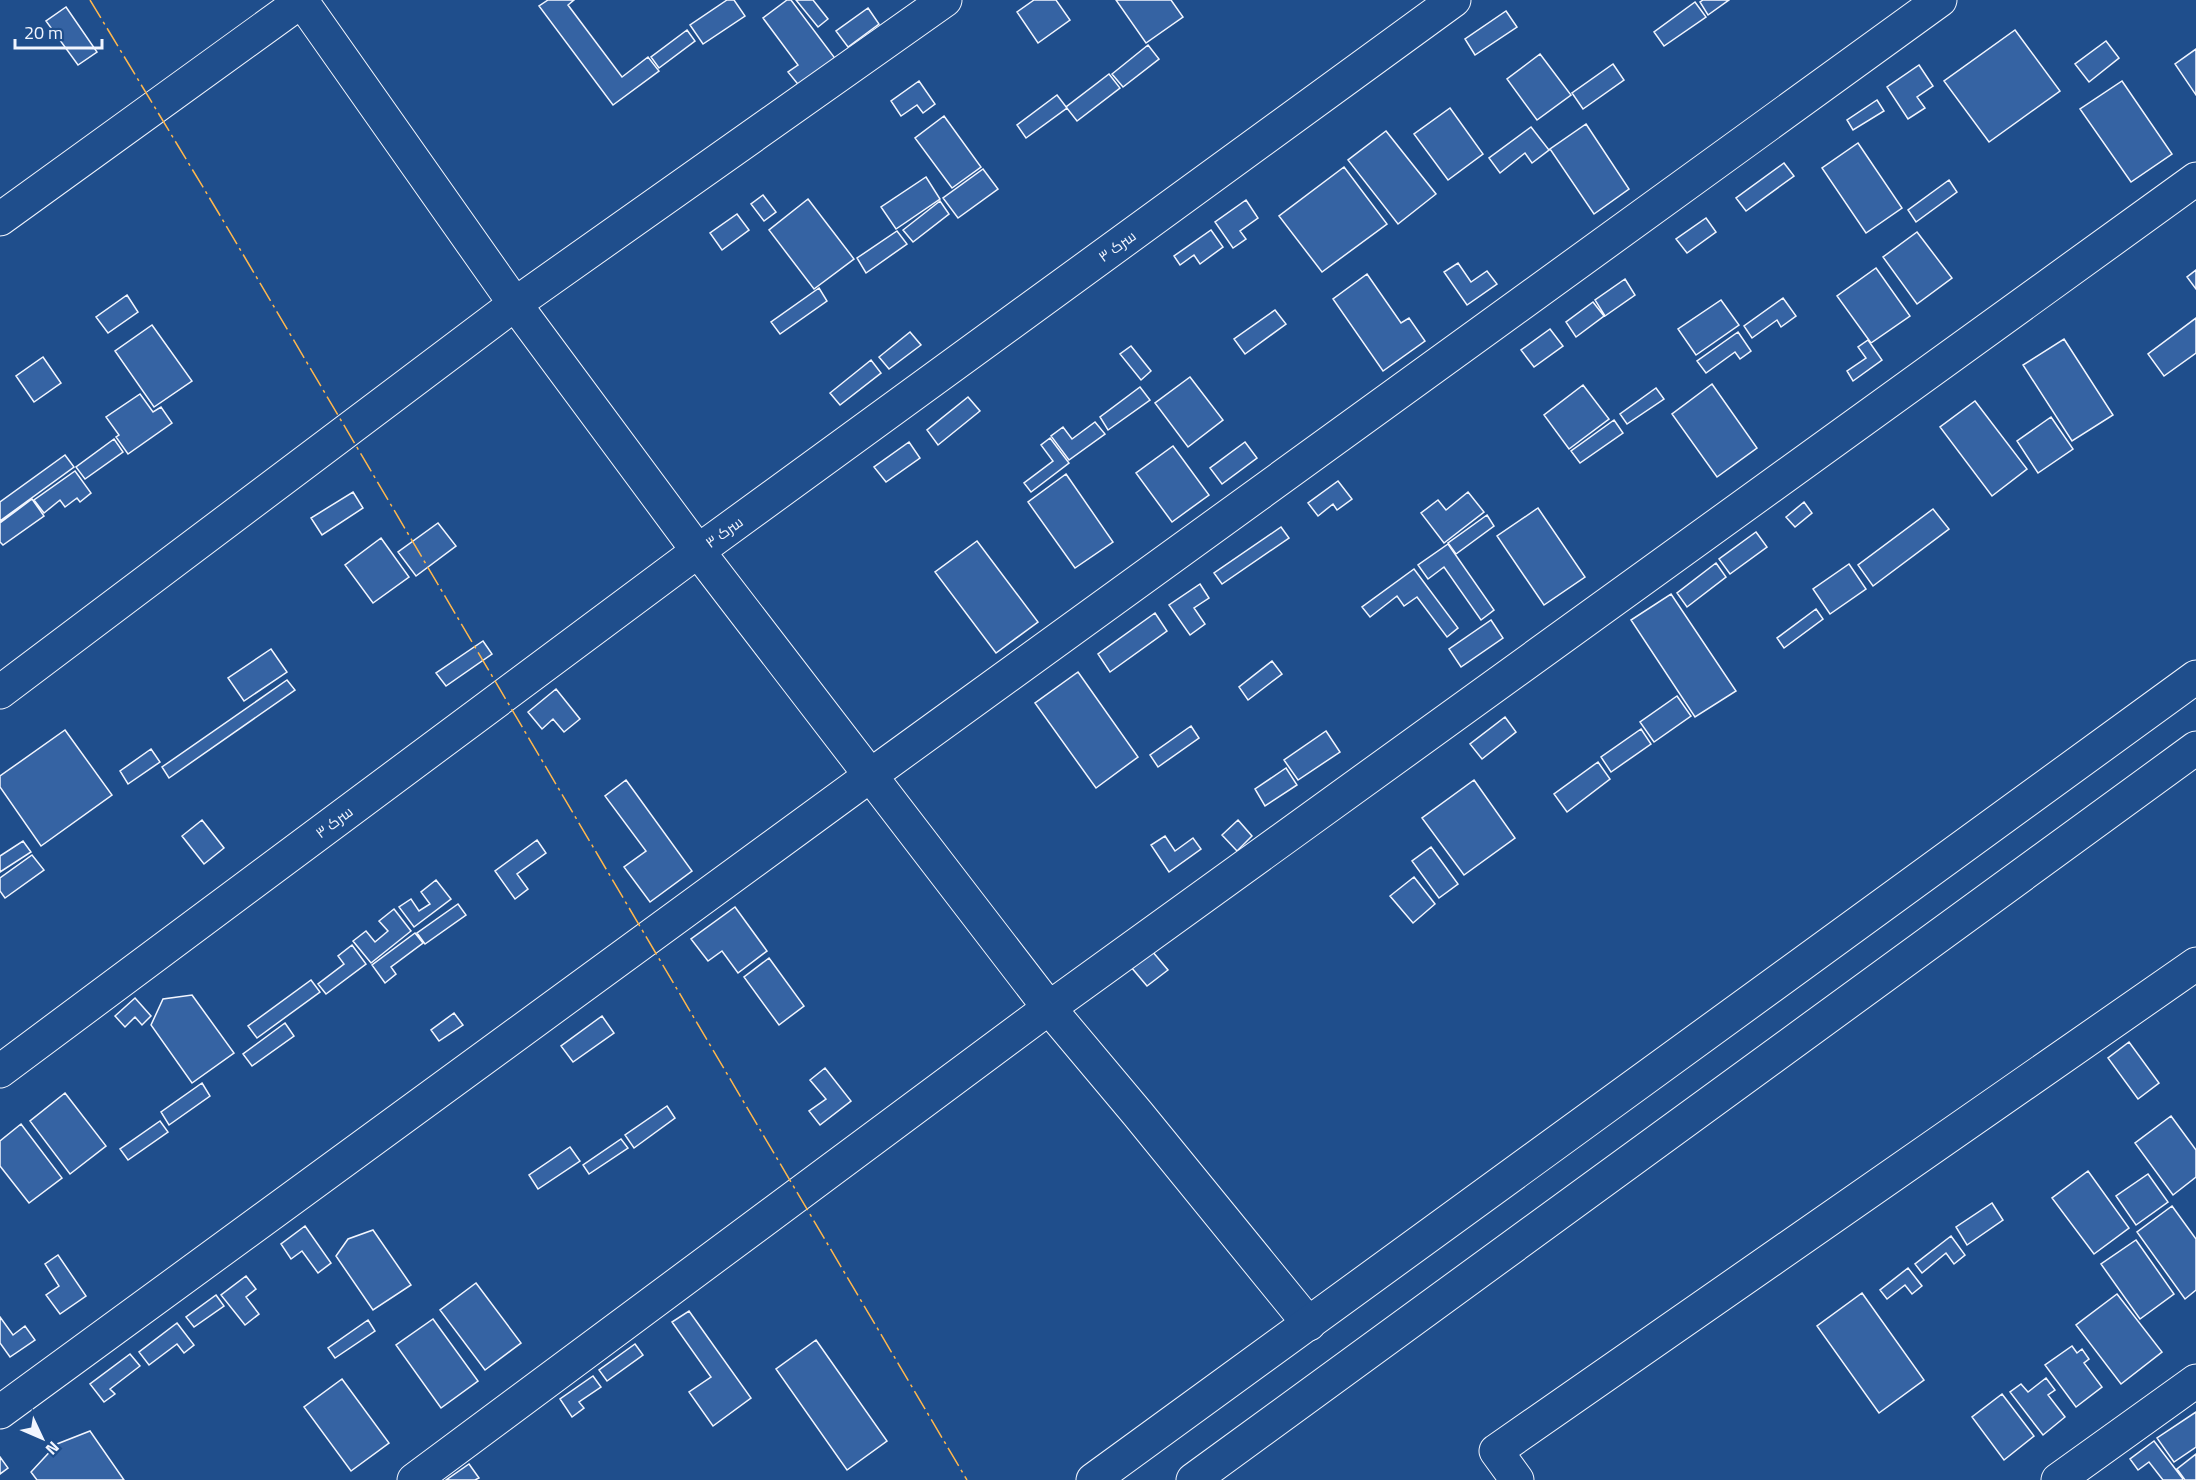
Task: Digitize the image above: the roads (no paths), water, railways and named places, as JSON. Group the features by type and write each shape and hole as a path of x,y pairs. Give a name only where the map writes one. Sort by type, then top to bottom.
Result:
{"street":[{"path":"0,219 302,0 515,304 698,551 1048,1008 1138,1114 1309,1324"},
{"path":"0,692 515,304 945,0"},
{"path":"0,1412 871,775 1940,0"},
{"name":"سرک ۳","path":"0,1071 698,551 1438,5"},
{"path":"414,1480 1048,1008 2196,179"},
{"path":"1093,1480 2196,677"},
{"path":"1193,1480 2196,748"},
{"path":"1517,1480 1496,1451 2196,964"},
{"path":"2058,1480 2196,1382"}]}
